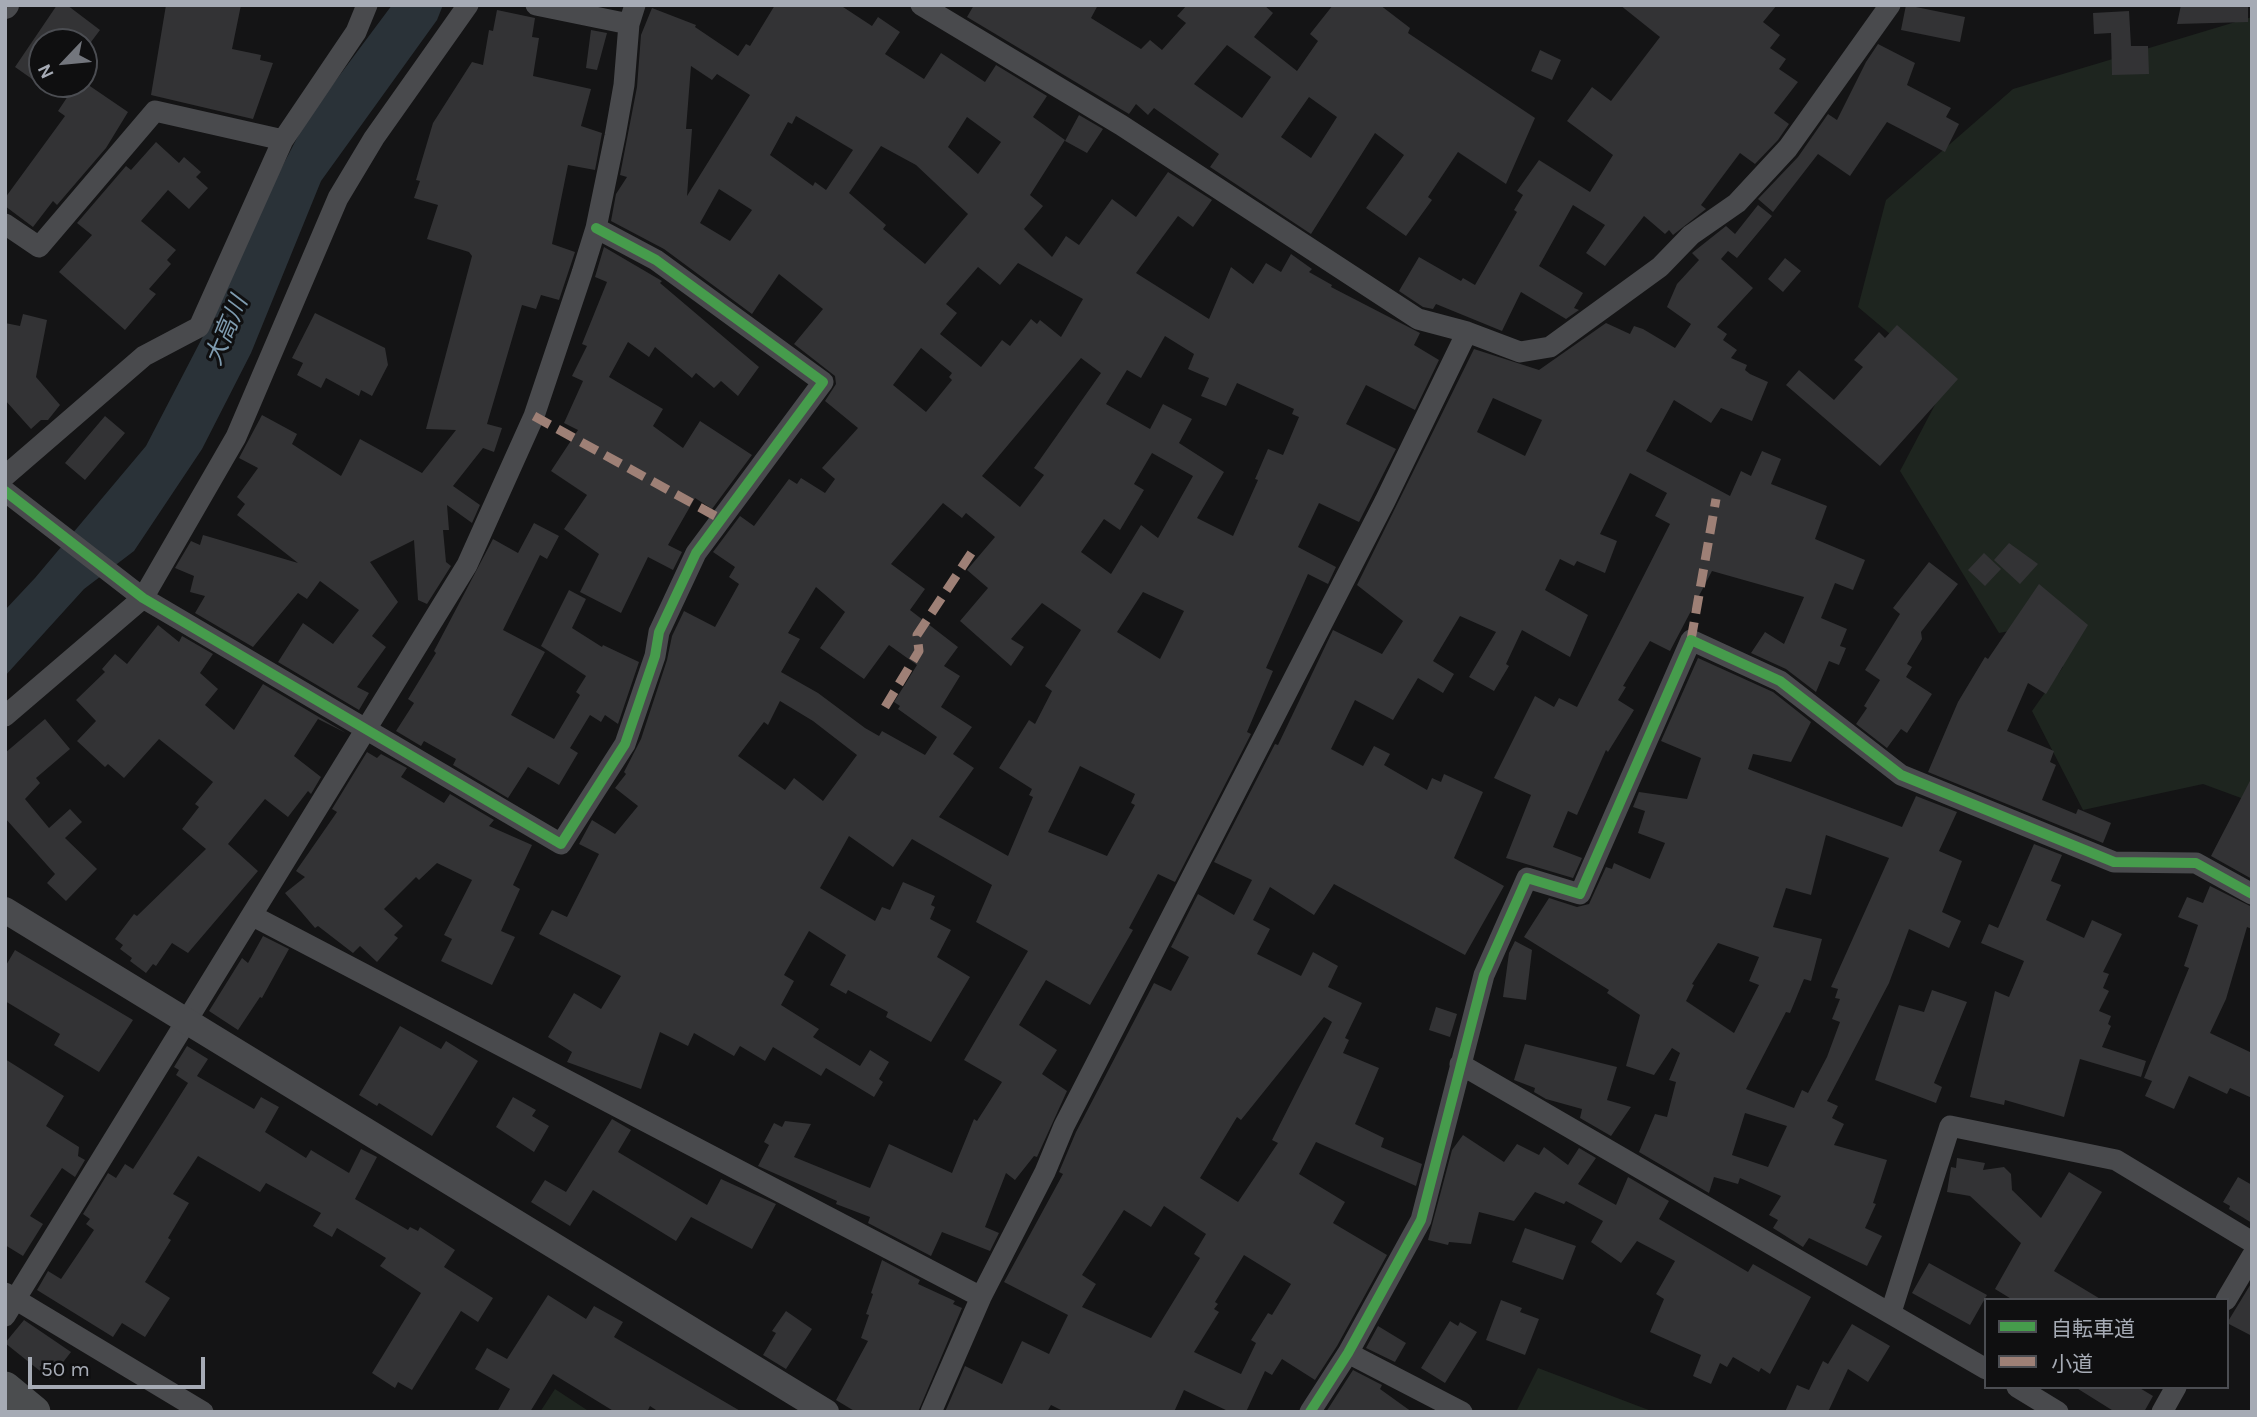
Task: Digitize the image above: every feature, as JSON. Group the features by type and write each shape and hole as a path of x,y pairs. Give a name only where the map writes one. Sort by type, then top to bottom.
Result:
{"main road":[{"path":"5,1388 34,1412"}],"street":[{"path":"5,476 144,356 199,327 283,140 356,32 367,5"},
{"path":"5,716 143,597 236,437 338,198 374,138 468,5"},
{"path":"203,1412 9,1303 253,916 467,565 534,416 596,228 624,85 632,14 536,5"},
{"path":"921,5 1121,125 1418,319 1467,332 1520,352 1550,346 1660,267 1690,235 1737,204 1788,148 1889,5"},
{"path":"5,224 39,247 155,111 283,140"},
{"path":"5,491 143,597 561,844 625,744 655,656 659,632 695,553 823,382 656,260 596,228"},
{"path":"931,1412 981,1297 1045,1172 1064,1126 1385,501 1467,332"},
{"path":"1310,1412 1348,1353 1421,1220 1484,975 1500,933 1527,878 1580,894 1691,640 1780,681 1902,775 2114,862 2196,863 2252,894"},
{"path":"5,910 826,1412"},
{"path":"253,916 981,1297"},
{"path":"1461,1064 1984,1368"},
{"path":"1891,1312 1950,1126 2116,1160 2252,1242"},
{"path":"2227,1298 2252,1256"},
{"path":"1348,1353 1462,1412"},
{"path":"2020,1389 2058,1412"},
{"path":"2162,1412 2175,1389"}],"shaded area":[{"path":"2252,17 2252,802 2203,784 2083,810 2032,711 2063,667 2042,625 1999,633 1900,471 1947,382 1858,307 1886,200 2013,89"},
{"path":"1538,1368 1654,1412 1516,1412"},
{"path":"555,1389 590,1412 540,1412"}],"water":[{"name":"大高川","path":"392,5 443,5 437,20 321,181 251,353 202,449 134,551 84,589 5,676 5,610 146,446 211,321 260,209 307,119"}],"building":[{"path":"57,5 67,5 97,28 41,28"},
{"path":"166,5 241,5 232,49 261,55 260,60 273,63 253,119 151,95"},
{"path":"775,5 840,5 872,26 878,17 900,32 885,54 924,79 941,53 985,82 996,65 1047,96 1033,117 1065,140 1030,195 1043,206 1024,229 1052,257 1066,236 1079,245 1112,199 1136,217 1168,172 1212,200 1193,227 1178,216 1136,273 1209,319 1231,267 1253,284 1266,263 1281,272 1291,254 1312,269 1309,272 1332,285 1331,287 1420,333 1414,345 1439,360 1415,410 1366,385 1346,424 1396,449 1359,522 1319,503 1298,547 1336,567 1328,584 1308,574 1266,668 1273,671 1247,732 1251,734 1175,882 1158,874 1129,928 1133,930 1090,1005 1046,980 1019,1025 1057,1050 1042,1074 1067,1091 1037,1157 1034,1156 1015,1180 1006,1173 985,1227 999,1233 990,1251 942,1232 931,1256 868,1223 870,1217 836,1204 837,1201 758,1166 769,1145 764,1142 774,1123 782,1127 785,1121 811,1124 794,1157 870,1188 889,1144 952,1173 974,1119 977,1121 1002,1082 964,1060 1028,951 976,922 992,885 912,839 893,867 849,836 820,888 875,921 882,907 890,910 903,882 935,896 931,905 935,907 930,919 951,930 937,957 970,977 931,1042 886,1017 888,1012 848,990 846,994 830,985 846,955 809,931 784,975 794,981 781,1005 819,1029 813,1037 860,1066 870,1050 889,1062 879,1079 883,1082 874,1097 826,1068 821,1076 773,1047 765,1061 740,1046 734,1056 694,1033 688,1046 660,1032 641,1089 567,1062 572,1052 548,1037 574,993 601,1009 621,976 539,934 552,910 567,917 599,854 579,844 592,820 615,834 638,806 615,788 626,774 624,772 641,739 667,660 672,636 684,611 715,627 739,584 729,577 735,567 713,552 740,516 754,526 789,479 797,484 801,478 825,493 835,479 822,468 858,428 825,401 836,384 835,376 794,344 823,309 779,274 752,314 664,249 611,221 616,194 627,177 620,175 637,87 641,35 652,8 696,25 695,27 738,56 746,44 750,46","holes":["691,66 712,80 717,74 750,95 687,196 692,129 686,129","796,116 853,150 826,190 815,182 813,186 770,155 788,122 792,124","967,117 1001,142 978,174 948,147","881,146 916,165 968,214 925,264 883,229 886,225 849,193","719,189 752,210 730,241 700,223","1018,263 1083,299 1061,337 1040,320 1037,324 1031,319 1010,346 1002,340 981,367 940,334 957,313 946,304 978,267 1000,285","1165,336 1194,354 1188,369 1209,378 1201,396 1226,406 1237,383 1294,409 1292,414 1299,417 1283,455 1268,449 1255,479 1258,480 1233,536 1197,518 1224,472 1179,443 1192,419 1163,404 1150,429 1106,404 1127,370 1141,378","921,348 952,373 949,377 952,380 926,412 893,385","1081,358 1101,373 1034,468 1044,475 1020,507 982,476","1152,453 1193,476 1158,538 1141,525 1111,574 1081,552 1104,519 1120,530 1144,490 1134,484","943,503 962,518 966,513 995,537 967,570 988,588 960,621 1011,666 1024,647 1011,639 1042,603 1081,630 1045,686 1052,691 1035,724 1029,720 999,768 1032,789 1029,795 1033,797 1008,856 939,817 974,768 953,754 972,727 941,707 960,676 944,666 958,647 910,610 925,589 891,564","816,587 845,612 820,648 864,679 889,645 917,665 894,702 900,706 898,709 937,737 925,755 882,731 879,736 818,693 781,672 800,639 788,633","1143,592 1184,611 1160,659 1117,632","780,701 813,721 857,755 823,801 794,778 785,790 738,756 764,722 768,725","1080,766 1135,794 1131,803 1135,805 1107,856 1048,832"]},
{"path":"974,5 1098,5 1091,18 1141,49 1150,40 1162,50 1186,23 1177,16 1187,5 1264,5 1273,13 1254,37 1297,71 1318,41 1310,34 1333,5 1380,5 1410,28 1408,33 1535,118 1506,184 1458,152 1428,197 1432,200 1406,236 1366,208 1404,155 1375,133 1311,234 1210,167 1219,154 1154,108 1148,115 1136,104 1129,114 967,17","holes":["1227,45 1271,77 1242,118 1194,84","1309,97 1337,117 1311,158 1281,137"]},
{"path":"1620,5 1777,5 1763,22 1780,35 1770,48 1786,59 1779,69 1798,82 1774,113 1789,124 1778,140 1755,164 1740,153 1701,205 1706,209 1673,235 1669,230 1665,234 1644,216 1605,266 1586,253 1605,225 1573,205 1539,266 1583,293 1574,308 1579,310 1566,319 1521,292 1502,331 1436,304 1433,309 1423,307 1399,291 1419,257 1461,281 1463,278 1475,285 1517,212 1514,210 1523,195 1517,191 1539,160 1590,192 1613,155 1567,121 1592,87 1611,101 1660,37"},
{"path":"1906,5 1965,17 1960,42 1901,30"},
{"path":"2181,5 2248,5 2248,22 2177,24"},
{"path":"497,10 535,18 532,37 539,38 533,76 591,89 581,126 602,133 595,170 568,165 552,244 575,252 559,300 541,295 536,309 522,305 487,424 502,428 494,452 483,448 453,486 480,505 472,523 447,505 449,530 443,530 446,562 451,566 427,604 418,600 414,540 370,562 398,602 372,636 386,647 357,687 369,693 359,710 278,662 303,623 333,644 359,610 320,581 307,599 298,593 253,647 195,613 205,596 190,592 194,576 175,568 191,541 200,545 203,535 298,563 237,515 245,504 237,497 258,468 239,458 262,415 297,434 292,444 341,476 360,439 422,473 456,430 426,429 472,256 469,252 427,239 438,205 414,198 420,181 416,180 433,123 472,62 483,65 489,30 493,31"},
{"path":"2129,11 2131,46 2148,46 2149,74 2112,75 2111,33 2094,34 2093,13"},
{"path":"591,30 607,33 597,70 586,68"},
{"path":"1878,44 1915,63 1907,85 1951,108 1946,117 1959,124 1945,152 1887,122 1850,176 1818,154 1773,212 1758,199 1798,157 1828,114 1837,120"},
{"path":"28,48 28,76 15,67"},
{"path":"1540,50 1561,60 1552,80 1531,71"},
{"path":"98,92 128,112 106,148 57,205 53,201 33,227 5,206 5,198 65,116 58,111 67,98 98,98"},
{"path":"1079,115 1103,129 1087,153 1065,141"},
{"path":"156,142 179,163 184,157 201,172 196,177 208,188 189,209 168,190 141,221 176,250 167,260 171,264 149,289 156,294 125,330 59,272 92,235 77,223 126,166 131,170"},
{"path":"1758,205 1772,216 1737,258 1728,251 1721,259 1753,288 1717,327 1727,334 1723,340 1737,350 1731,358 1747,365 1745,370 1750,374 1768,382 1752,421 1721,408 1711,423 1674,400 1646,451 1730,496 1741,471 1751,476 1762,451 1781,459 1771,484 1827,506 1815,539 1865,560 1853,590 1835,583 1821,618 1847,629 1840,646 1846,648 1839,665 1829,661 1816,692 1786,669 1751,653 1765,632 1784,644 1804,597 1712,571 1670,651 1650,641 1623,686 1626,687 1618,700 1634,710 1608,752 1606,750 1577,815 1568,811 1553,847 1582,858 1573,878 1506,858 1531,795 1494,778 1535,696 1554,707 1559,698 1577,707 1670,524 1655,516 1667,493 1630,473 1600,534 1617,541 1605,573 1577,561 1574,566 1560,559 1545,590 1588,615 1570,657 1522,630 1506,664 1509,666 1494,691 1469,677 1496,632 1460,616 1433,661 1454,674 1443,693 1418,678 1393,720 1355,700 1331,749 1363,766 1374,746 1390,754 1384,765 1427,790 1432,778 1441,782 1444,774 1483,792 1454,858 1504,886 1465,955 1334,884 1314,915 1270,887 1253,920 1270,929 1257,954 1301,976 1313,952 1338,966 1328,987 1362,1003 1345,1038 1349,1040 1343,1053 1379,1068 1355,1124 1384,1138 1381,1147 1422,1164 1416,1186 1316,1142 1299,1174 1345,1202 1333,1223 1387,1255 1337,1346 1315,1380 1282,1359 1272,1375 1265,1371 1246,1412 1230,1412 1184,1390 1174,1412 1065,1412 1051,1405 1047,1412 945,1412 965,1366 1002,1384 1022,1341 1049,1354 1068,1315 1004,1282 1063,1174 1059,1172 1076,1132 1154,983 1171,991 1189,957 1171,947 1198,894 1234,915 1252,880 1214,862 1275,744 1278,745 1333,630 1382,654 1403,621 1357,585 1474,349 1539,370 1606,323 1630,334 1634,326 1643,329 1675,348 1691,324 1667,307 1677,284 1699,260 1692,253 1726,226 1735,234","holes":["1493,398 1542,420 1525,456 1477,432","1324,1017 1332,1022 1272,1140 1278,1143 1238,1202 1200,1178 1237,1117 1241,1120","1164,1206 1206,1234 1194,1254 1200,1258 1151,1338 1082,1307 1096,1284 1082,1275 1124,1210 1151,1227","1244,1255 1291,1284 1272,1315 1268,1313 1251,1340 1256,1343 1241,1374 1194,1352 1219,1312 1214,1309 1218,1304 1215,1302"]},
{"path":"604,247 662,281 660,283 759,367 738,396 721,381 714,388 696,373 692,378 655,347 649,357 628,342 609,377 663,409 653,426 683,448 700,421 752,455 712,509 695,498 668,545 682,552 673,570 648,557 621,613 580,592 599,554 564,529 587,495 551,471 578,430 564,423 583,381 572,376 587,346 582,344 607,282 595,277"},
{"path":"1785,258 1801,271 1783,292 1768,279"},
{"path":"315,313 385,348 388,365 372,396 361,390 359,396 326,378 321,388 297,375 303,363 292,358"},
{"path":"23,314 47,320 36,377 60,405 48,420 41,420 31,429 5,400 5,323 20,326"},
{"path":"1897,325 1958,379 1880,466 1786,385 1799,370 1834,400 1863,367 1854,360 1879,332 1885,338"},
{"path":"105,416 125,433 85,480 65,463"},
{"path":"534,523 559,536 547,559 540,555 503,630 545,652 511,715 554,739 580,695 576,692 586,676 541,646 569,590 586,599 572,628 602,647 603,645 639,662 618,724 605,715 601,722 590,715 570,748 578,753 559,785 528,767 508,798 453,765 456,759 424,741 421,746 396,731 414,703 408,699 436,653 434,651 493,539 518,553"},
{"path":"2009,543 2038,564 2020,584 1994,560"},
{"path":"1984,553 2001,569 1985,586 1968,570"},
{"path":"1929,562 1958,584 1921,632 1922,639 1907,664 1912,667 1906,677 1932,694 1907,733 1901,729 1887,748 1856,724 1880,680 1865,670 1900,614 1893,608"},
{"path":"2039,584 2088,625 2046,694 2028,683 2007,731 2054,751 2050,762 2056,765 2042,800 2076,814 2078,809 2111,823 2103,843 1928,772 1958,702 1985,657 1988,659"},
{"path":"158,625 179,642 182,636 213,654 200,673 218,689 205,705 234,730 263,684 346,733 318,719 294,756 321,777 311,794 308,791 288,817 265,799 228,844 258,871 188,953 172,943 156,966 153,964 146,973 130,961 132,958 120,949 123,945 115,939 134,914 137,916 206,849 182,829 199,807 195,804 213,782 159,739 124,778 108,764 105,767 77,741 96,721 76,700 105,672 102,669 115,654 127,664"},
{"path":"1698,658 1773,692 1811,722 1791,762 1753,754 1748,769 1902,827 1916,796 1957,812 1939,851 1962,861 1942,912 1961,921 1949,948 1909,929 1889,983 1827,1101 1838,1106 1832,1118 1844,1124 1834,1145 1887,1160 1873,1203 1876,1204 1865,1228 1882,1236 1867,1266 1809,1238 1803,1247 1773,1228 1778,1220 1769,1215 1781,1196 1740,1178 1738,1184 1714,1177 1709,1193 1639,1152 1655,1114 1667,1117 1676,1082 1669,1080 1680,1053 1672,1048 1654,1075 1626,1066 1640,1015 1607,993 1609,990 1524,937 1549,898 1577,907 1589,904 1606,867 1612,869 1614,863 1650,879 1665,843 1638,833 1645,811 1633,807 1639,792 1687,799 1701,758 1661,741","holes":["1826,835 1889,858 1831,987 1838,989 1835,998 1840,999 1832,1019 1840,1022 1827,1057 1808,1093 1802,1090 1794,1108 1746,1089 1786,1012 1790,1013 1804,979 1811,981 1822,939 1773,927 1786,888 1811,895","1718,943 1759,957 1749,981 1759,985 1734,1033 1686,1001 1694,985 1692,984","1745,1113 1787,1126 1768,1167 1732,1155"]},
{"path":"45,719 70,749 36,778 40,783 25,799 49,828 70,809 82,822 65,838 97,869 66,901 47,883 55,874 5,818 5,753"},
{"path":"367,752 377,758 381,754 407,768 401,777 444,803 450,794 494,820 489,826 532,845 513,885 520,889 501,931 515,937 492,985 441,961 452,939 444,935 472,880 437,863 419,880 416,877 384,909 403,926 394,935 398,938 377,962 360,946 353,953 318,926 315,928 285,893 305,877 296,871 337,812 332,809"},
{"path":"2252,777 2252,879 2211,856"},
{"path":"2034,844 2062,855 2051,881 2061,885 2046,920 2084,938 2092,920 2122,934 2103,972 2109,974 2103,988 2109,991 2099,1011 2111,1016 2108,1024 2111,1026 2102,1047 2146,1061 2141,1077 2080,1059 2064,1117 2005,1100 2004,1105 1970,1097 1995,991 2009,997 2024,961 1981,943 1989,924 1998,928"},
{"path":"2210,886 2252,907 2252,929 2247,927 2226,999 2210,1033 2252,1053 2252,1098 2230,1088 2227,1094 2189,1076 2174,1109 2145,1096 2152,1081 2144,1078 2189,968 2184,966 2198,925 2178,917 2187,897 2203,903"},
{"path":"263,936 289,949 262,998 260,997 238,1030 209,1011 242,958 248,963"},
{"path":"1515,941 1532,950 1526,1000 1503,997 1509,953"},
{"path":"15,950 133,1020 99,1072 54,1045 60,1034 5,1001 5,967"},
{"path":"1932,990 1967,1002 1934,1083 1942,1087 1936,1103 1875,1080 1899,1005 1924,1012"},
{"path":"1436,1007 1457,1014 1450,1037 1429,1030"},
{"path":"400,1026 441,1049 446,1041 478,1061 432,1136 379,1103 377,1106 359,1095"},
{"path":"1525,1044 1617,1067 1607,1100 1631,1107 1611,1136 1580,1118 1582,1109 1546,1099 1534,1092 1535,1088 1514,1080"},
{"path":"187,1046 208,1059 197,1076 254,1109 261,1097 279,1107 265,1132 306,1158 311,1150 349,1173 361,1149 377,1157 355,1199 408,1230 410,1227 418,1231 420,1227 455,1250 444,1267 493,1298 478,1322 461,1311 412,1390 398,1382 395,1388 372,1373 421,1293 380,1266 386,1258 337,1228 332,1237 313,1226 321,1213 266,1183 260,1192 198,1156 173,1194 189,1203 168,1238 171,1240 145,1282 170,1298 145,1337 122,1323 113,1337 37,1290 48,1271 61,1279 94,1230 86,1224 90,1219 83,1214 108,1173 116,1178 125,1164 133,1169 188,1083 176,1075 179,1070 174,1067"},
{"path":"5,1059 64,1096 46,1126 79,1147 78,1156 85,1160 75,1177 62,1168 30,1216 43,1224 23,1256 5,1245"},
{"path":"513,1097 536,1110 532,1116 549,1126 534,1152 496,1127"},
{"path":"612,1119 631,1130 618,1152 707,1205 721,1179 776,1204 752,1249 691,1217 676,1241 593,1190 570,1226 531,1202 545,1180 566,1192"},
{"path":"1463,1135 1504,1162 1517,1144 1539,1155 1544,1147 1568,1165 1579,1148 1596,1158 1578,1184 1616,1205 1628,1177 1669,1201 1659,1219 1748,1272 1753,1264 1811,1297 1770,1374 1761,1368 1759,1372 1733,1357 1727,1367 1720,1363 1711,1384 1693,1376 1701,1355 1650,1332 1664,1299 1656,1294 1675,1261 1637,1241 1621,1263 1591,1242 1603,1221 1566,1201 1564,1204 1535,1192 1514,1221 1479,1212 1471,1244 1449,1242 1448,1245 1428,1240 1452,1150"},
{"path":"1957,1158 1985,1163 1983,1170 2004,1167 2011,1174 2012,1190 2041,1218 2069,1172 2102,1192 2054,1271 2099,1298 2010,1298 1995,1289 2021,1243 1970,1196 1947,1192 1951,1167 1956,1168"},
{"path":"2238,1177 2252,1185 2252,1223 2229,1209 2230,1206 2223,1202"},
{"path":"1525,1228 1576,1246 1563,1280 1512,1262"},
{"path":"882,1260 920,1280 918,1284 955,1301 953,1304 962,1308 918,1412 856,1412 836,1400 868,1341 861,1338"},
{"path":"1929,1263 1987,1295 1970,1325 1912,1293"},
{"path":"2252,1282 2252,1336 2229,1324"},
{"path":"548,1295 586,1319 594,1306 623,1322 614,1337 742,1412 659,1412 650,1406 647,1412 615,1412 553,1374 530,1412 497,1412 510,1389 475,1369 487,1348 507,1359"},
{"path":"1501,1300 1522,1308 1520,1312 1539,1319 1525,1355 1486,1340"},
{"path":"786,1311 812,1329 786,1369 763,1355 776,1333 772,1331"},
{"path":"24,1320 71,1352 50,1379 5,1343"},
{"path":"1450,1321 1458,1326 1460,1322 1477,1332 1445,1383 1421,1368"},
{"path":"1852,1324 1890,1346 1868,1382 1848,1369 1828,1412 1785,1412 1797,1385 1809,1390 1823,1361 1828,1364"},
{"path":"1378,1326 1406,1343 1395,1362 1366,1348"},
{"path":"1353,1370 1382,1385 1380,1389 1412,1412 1326,1412"},
{"path":"2078,1389 2141,1389 2153,1396 2144,1412 2115,1412"}],"marked path":[{"path":"534,416 719,518"},
{"path":"1691,640 1716,499"},
{"path":"885,707 919,651 917,635 974,549"}],"cycle path":[{"path":"5,491 143,598 561,844 625,744 655,656 659,632 696,553 823,382 656,260 596,228"},
{"path":"1310,1412 1348,1353 1421,1220 1484,975 1527,878 1580,894 1691,640 1780,681 1901,775 2114,862 2196,863 2252,894"}]}
